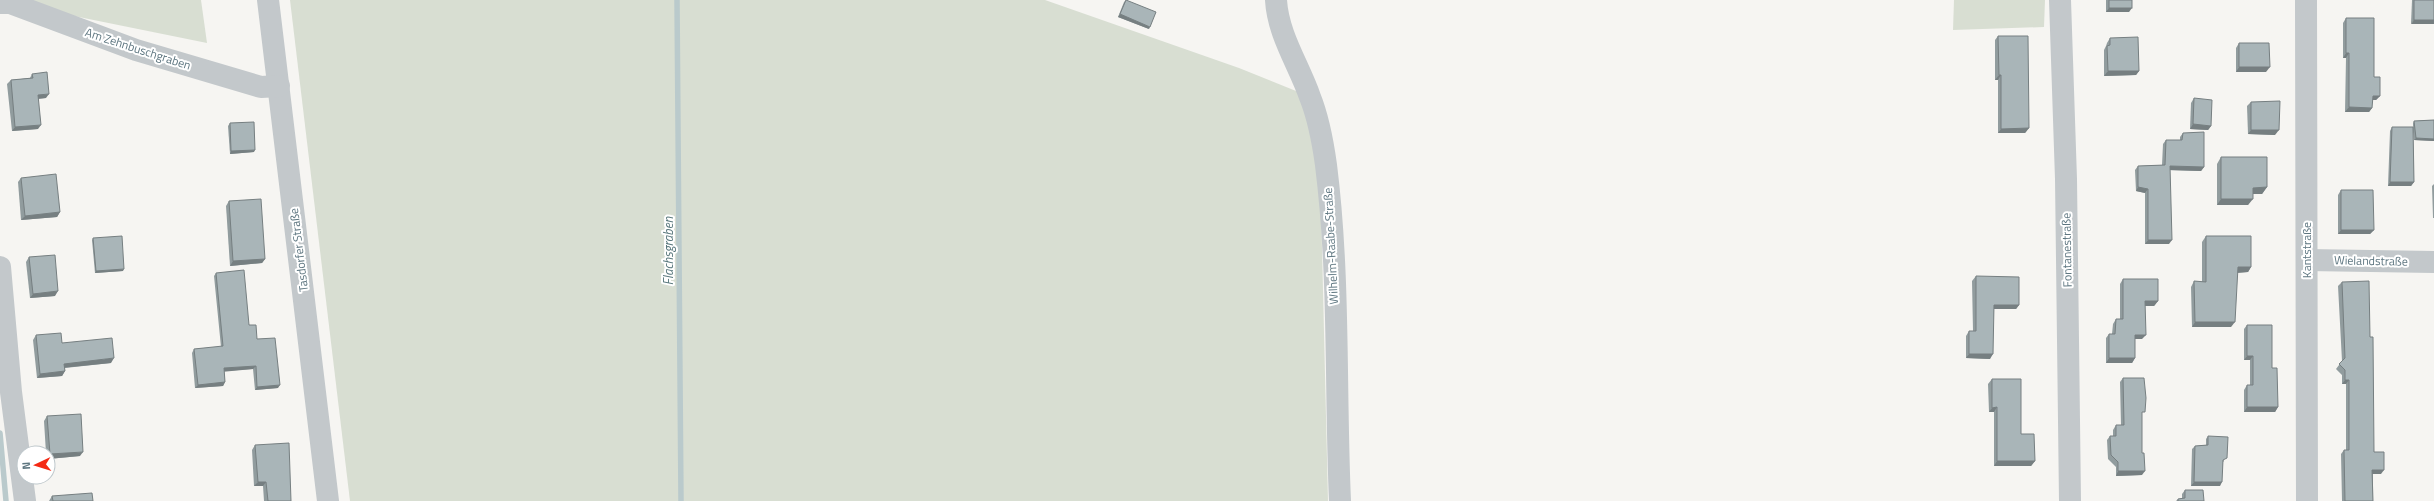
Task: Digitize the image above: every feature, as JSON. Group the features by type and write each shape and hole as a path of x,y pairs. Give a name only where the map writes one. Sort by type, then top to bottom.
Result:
{"street":[{"name":"Tasdorfer Straße","path":"268,0 328,501"},
{"name":"Wilhelm-Raabe-Straße","path":"1276,0 1283,34 1311,97 1326,164 1334,286 1336,412 1340,501"},
{"name":"Fontanestraße","path":"2060,0 2066,179 2070,501"},
{"name":"Kantstraße","path":"2306,0 2307,501"},
{"name":"Am Zehnbuschgraben","path":"0,3 10,3 122,45 174,62 261,87 279,86"},
{"name":"Wielandstraße","path":"2307,260 2434,262"},
{"path":"0,267 11,392 25,501"}],"shaded area":[{"path":"201,0 207,43 0,1"},
{"path":"290,0 1045,0 1239,68 1301,93 1320,164 1328,501 350,501"},
{"path":"1954,0 2045,0 2044,27 1953,30"}],"building":[{"path":"1126,0 1156,12 1150,27 1120,14"},
{"path":"2109,0 2132,0 2132,8 2109,8"},
{"path":"2414,0 2434,0 2434,20 2414,20"},
{"path":"2346,18 2374,18 2374,77 2380,77 2380,96 2373,96 2372,108 2349,107 2349,53 2346,53"},
{"path":"1998,36 2028,36 2029,128 2001,129 2001,75 1999,75"},
{"path":"2138,37 2139,71 2108,71 2107,46 2110,45 2110,38"},
{"path":"2239,43 2269,43 2270,67 2239,67"},
{"path":"47,72 49,94 38,95 41,125 15,127 11,80 33,78 32,74"},
{"path":"2194,98 2212,100 2211,126 2193,124"},
{"path":"2280,101 2279,130 2251,130 2251,102"},
{"path":"2434,120 2434,139 2416,138 2414,121"},
{"path":"254,122 255,150 231,151 230,123"},
{"path":"2392,127 2413,127 2414,182 2390,182"},
{"path":"2204,132 2204,167 2170,166 2172,240 2148,240 2148,189 2138,187 2138,166 2165,165 2166,140 2182,140 2183,133"},
{"path":"2221,157 2267,157 2267,187 2253,188 2253,199 2221,199"},
{"path":"56,174 60,212 25,216 21,178"},
{"path":"2341,190 2373,190 2374,230 2341,230"},
{"path":"261,199 265,259 233,261 229,201"},
{"path":"122,236 124,269 96,271 93,238"},
{"path":"2206,236 2251,236 2251,267 2238,267 2235,322 2195,322 2194,281 2206,282"},
{"path":"55,255 58,291 33,294 29,257"},
{"path":"244,270 249,325 256,325 257,339 275,338 280,385 257,387 256,366 224,368 225,382 198,385 194,349 223,346 216,273"},
{"path":"1976,276 2019,277 2019,305 1994,305 1993,354 1969,354 1969,331 1976,331"},
{"path":"2123,279 2158,279 2158,301 2145,301 2146,335 2135,335 2135,358 2109,358 2109,334 2115,334 2116,319 2123,319"},
{"path":"2369,281 2370,337 2373,337 2374,452 2384,452 2384,470 2372,470 2373,501 2345,501 2344,450 2349,450 2349,380 2345,380 2345,370 2339,364 2345,358 2342,282"},
{"path":"2247,325 2272,325 2272,368 2277,368 2278,407 2247,407 2247,385 2253,385 2253,356 2247,356"},
{"path":"61,333 62,343 112,338 114,358 64,364 65,371 40,374 36,335"},
{"path":"2123,378 2144,378 2146,398 2145,412 2142,412 2142,453 2144,453 2145,471 2118,471 2118,462 2111,455 2110,436 2116,436 2116,425 2124,425"},
{"path":"1992,379 2021,379 2021,434 2034,434 2035,461 1997,461 1997,407 1992,408"},
{"path":"81,414 83,452 56,454 56,445 49,445 47,416"},
{"path":"2208,436 2228,437 2227,458 2223,460 2222,482 2194,482 2195,446 2208,445"},
{"path":"289,443 291,501 268,501 266,482 258,482 255,445"},
{"path":"2185,490 2203,490 2204,501 2178,501 2178,499 2185,498"},
{"path":"92,493 93,501 53,501 52,496"}],"waterway":[{"name":"Flachsgraben","path":"677,0 681,501"},
{"path":"0,433 6,501"}]}
